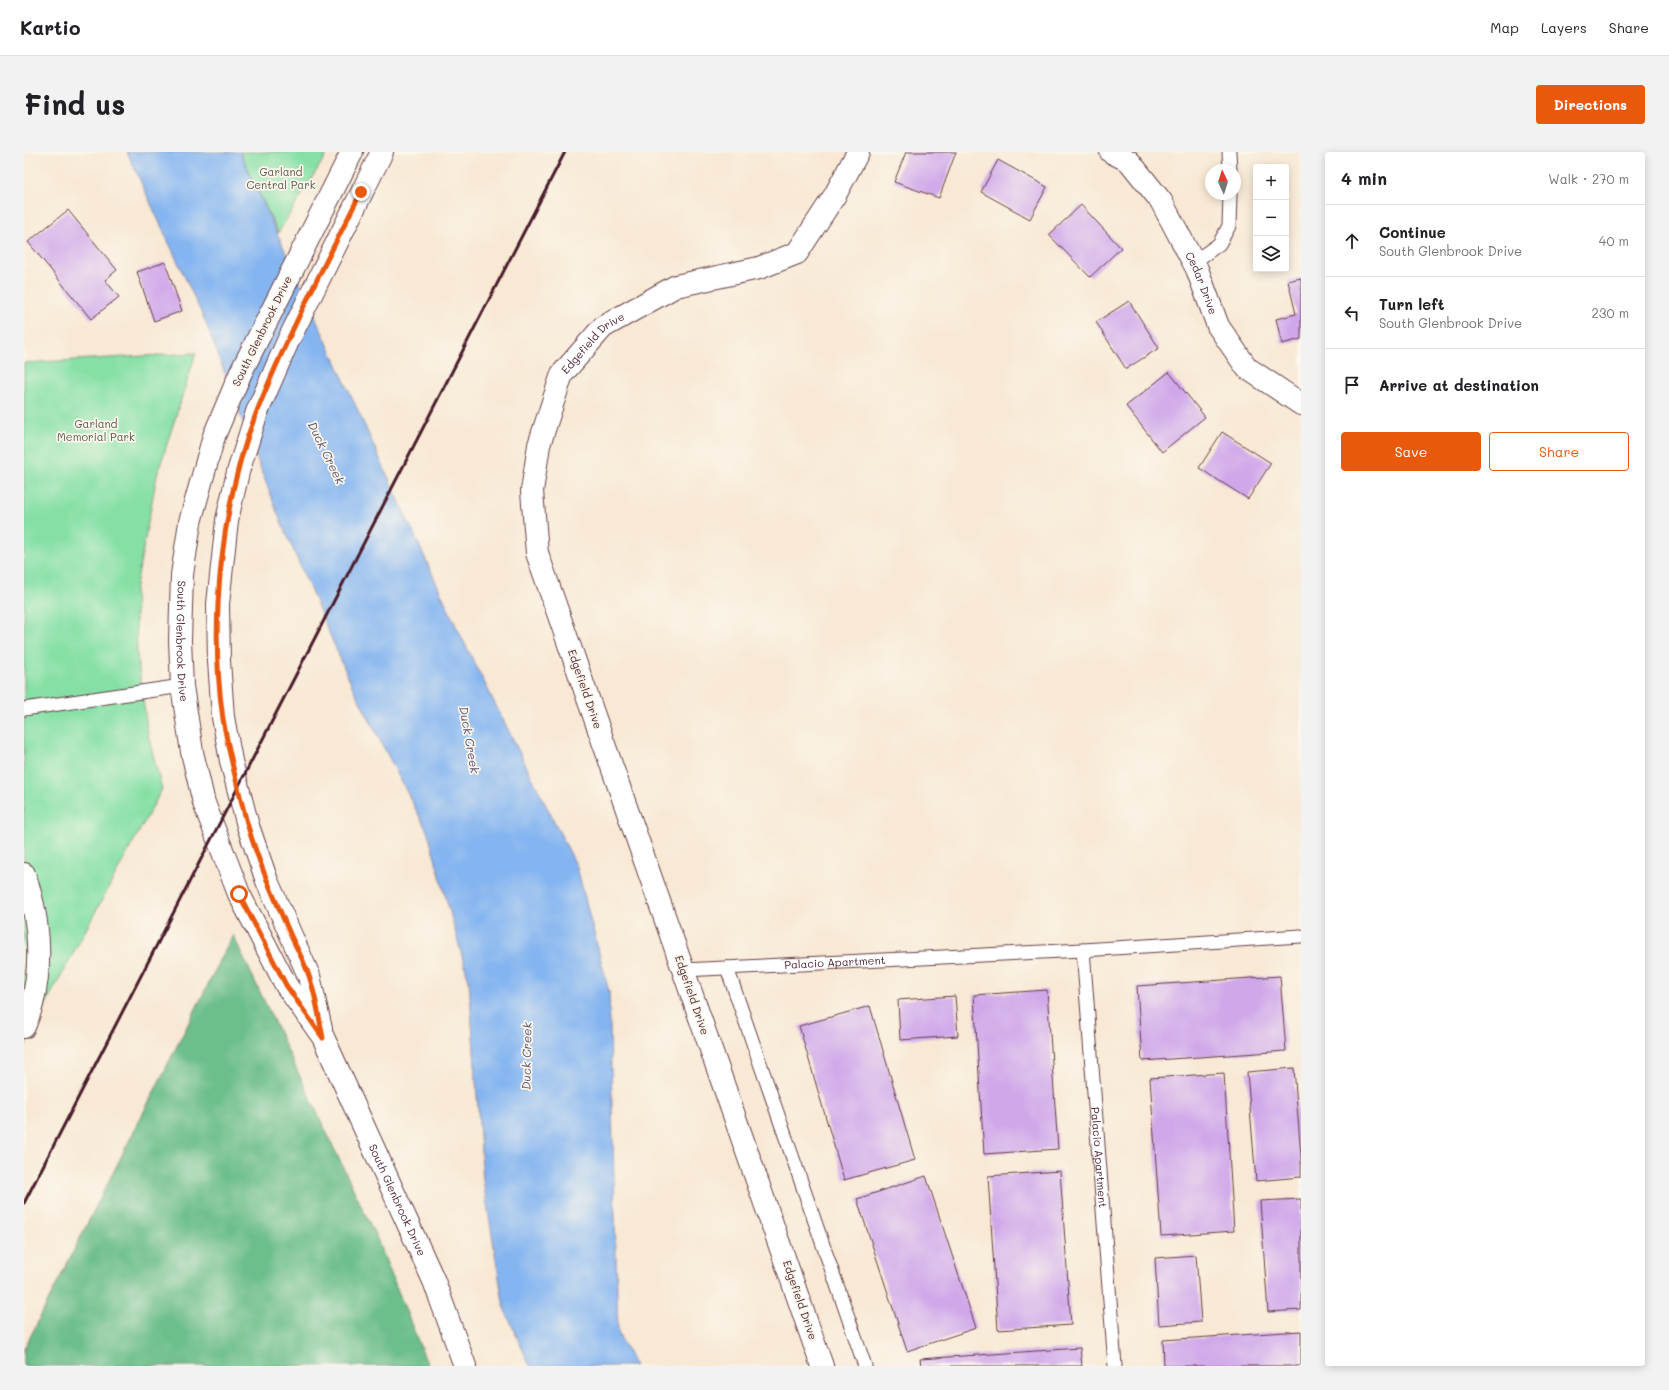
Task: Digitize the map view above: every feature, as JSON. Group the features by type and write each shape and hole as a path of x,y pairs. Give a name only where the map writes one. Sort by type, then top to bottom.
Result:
{"street":[{"name":"South Glenbrook Drive","path":"352,152 241,372 214,436 202,474 190,522 182,575 180,640 182,686 192,752 204,803 239,894 286,985 323,1038 434,1281 465,1366"},
{"name":"South Glenbrook Drive","path":"323,1038 309,976 267,881 248,826 228,746 223,717 220,675 218,604 227,520 238,472 257,412 288,341 382,152"},
{"name":"Edgefield Drive","path":"822,1366 537,553 532,491 539,444 562,374 604,327 676,286 759,268 796,253 835,195 858,152"},
{"name":"Cedar Drive","path":"1111,152 1129,161 1161,201 1194,262 1218,326 1246,368 1301,404"},
{"path":"24,874 36,914 39,958 32,1004 24,1027"}],"lane":[{"path":"1229,152 1230,164"},
{"path":"1194,262 1219,244 1229,226 1230,200"},
{"path":"24,709 182,686"},
{"name":"Palacio Apartment","path":"684,970 1083,950 1301,936"},
{"name":"Palacio Apartment","path":"1083,950 1115,1366"},
{"path":"727,968 865,1366"}],"green space":[{"name":"Garland Central Park","path":"240,152 328,152 278,233"},
{"name":"Garland Memorial Park","path":"196,353 157,475 135,591 137,655 148,735 162,789 52,992 24,1048 24,363"},
{"path":"233,935 378,1241 428,1366 24,1366 24,1349"}],"water":[{"name":"Duck Creek","path":"127,152 240,152 456,626 577,867 609,992 618,1333 635,1366 530,1366 504,1308 483,1180 469,981 428,833 352,686 277,512 206,323"}],"building":[{"path":"906,152 956,152 939,198 894,182"},
{"path":"998,160 1047,187 1030,219 981,192"},
{"path":"1081,205 1121,248 1090,277 1049,235"},
{"path":"68,210 117,270 105,280 119,297 91,319 28,242"},
{"path":"165,262 182,311 154,321 137,272"},
{"path":"1301,278 1301,339 1282,344 1276,319 1296,314 1288,281"},
{"path":"1129,301 1159,348 1126,369 1096,322"},
{"path":"1169,372 1205,417 1162,452 1126,406"},
{"path":"1222,432 1271,463 1248,499 1199,468"},
{"path":"1280,976 1286,1051 1142,1061 1137,986"},
{"path":"1047,990 1058,1149 984,1154 974,995"},
{"path":"955,996 958,1036 900,1040 898,1000"},
{"path":"870,1006 915,1160 844,1180 799,1026"},
{"path":"1294,1068 1301,1156 1301,1177 1256,1181 1247,1072"},
{"path":"1224,1073 1234,1231 1161,1236 1150,1078"},
{"path":"1060,1171 1071,1325 998,1330 988,1176"},
{"path":"926,1176 976,1328 907,1351 857,1199"},
{"path":"1301,1199 1301,1310 1268,1312 1260,1201"},
{"path":"1196,1255 1201,1322 1159,1325 1155,1258"},
{"path":"1301,1331 1301,1366 1164,1366 1163,1340"},
{"path":"1080,1348 1082,1366 921,1366 920,1359"}],"railway":[{"path":"24,1203 565,152"}],"route":[{"path":"239,894 286,985 323,1038 309,976 267,881 248,826 231,760 223,717 219,661 218,604 227,520 238,472 257,412 288,341 361,192"}]}
